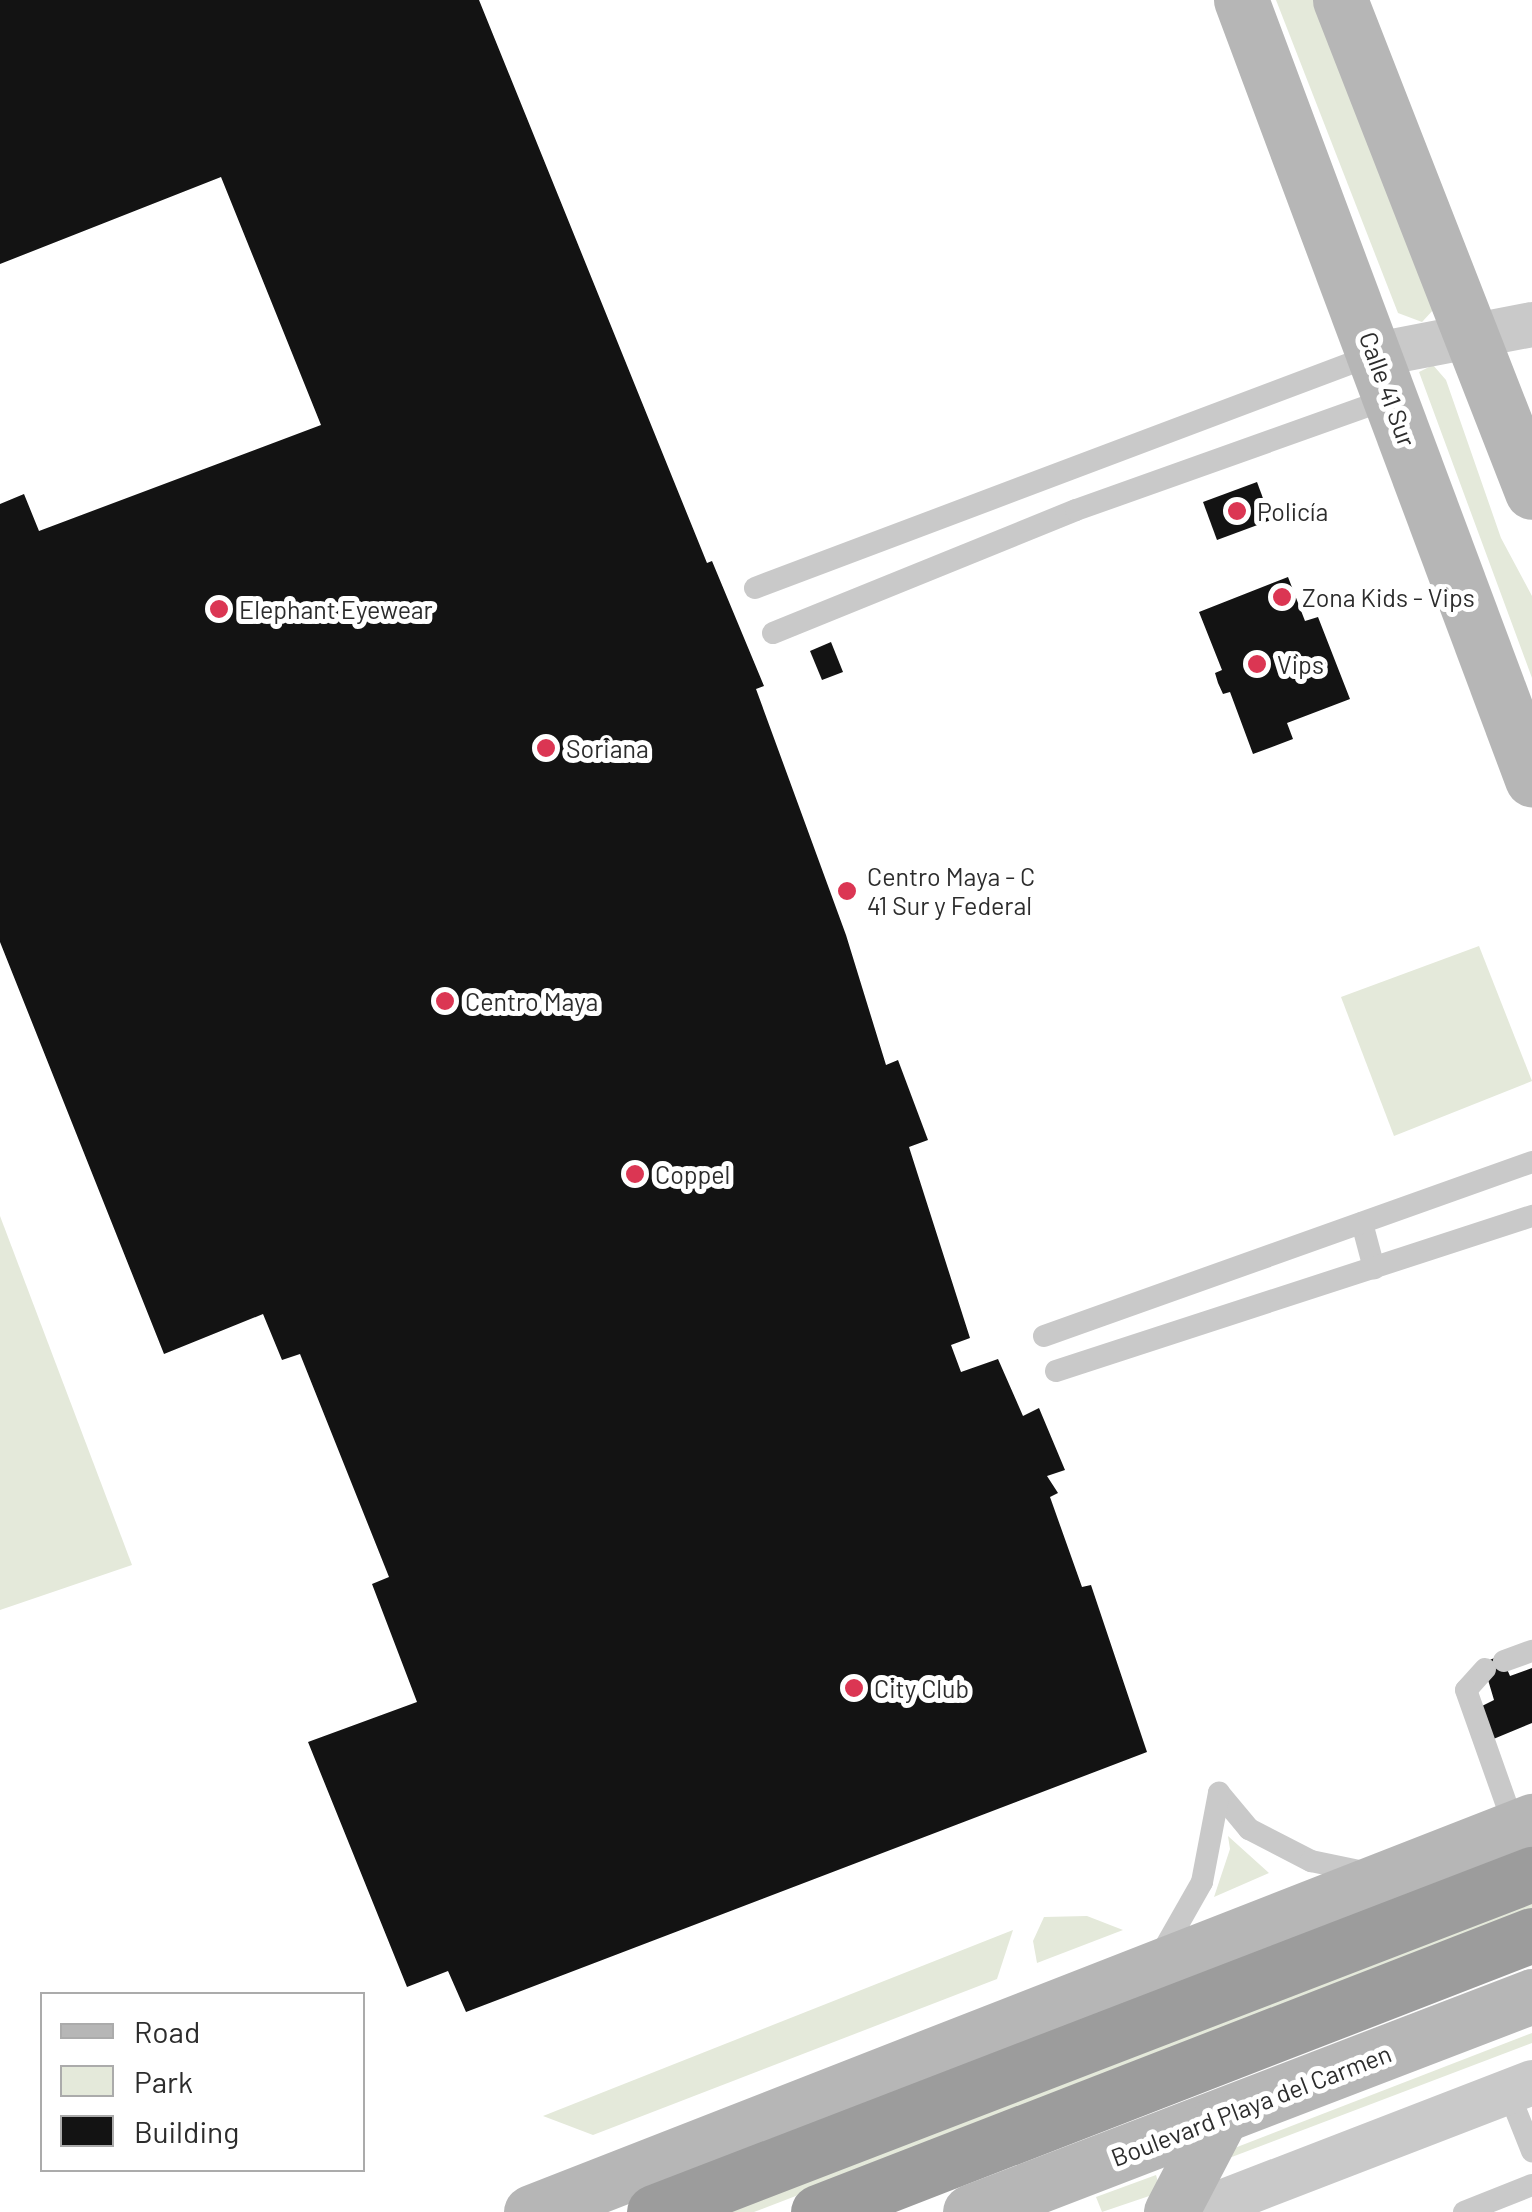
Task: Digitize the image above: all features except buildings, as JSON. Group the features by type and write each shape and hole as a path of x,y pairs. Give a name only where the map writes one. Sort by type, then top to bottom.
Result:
{"highway":[{"path":"654,2212 1526,1841"},
{"path":"818,2212 1532,1935"}],"main road":[{"name":"Calle 41 Sur","path":"1240,0 1530,770"},
{"path":"1340,0 1532,492"},
{"path":"531,2212 1391,1877 1526,1841"},
{"name":"Boulevard Playa del Carmen","path":"970,2212 1219,2120 1532,1996"},
{"path":"1171,2212 1219,2120"}],"street":[{"path":"1384,376 1469,338 1532,324"},
{"path":"1195,2212 1520,2086"}],"lane":[{"path":"755,588 1058,471 1384,376"},
{"path":"773,632 1076,510 1384,376"},
{"path":"1058,471 1076,510"},
{"path":"1044,1336 1532,1162"},
{"path":"1056,1371 1532,1216"},
{"path":"1362,1222 1374,1268"},
{"path":"1526,1841 1466,1690 1495,1665 1532,1651"},
{"path":"1153,1967 1202,1882 1219,1792 1249,1829 1311,1861 1391,1877"},
{"path":"1520,2086 1532,2151"},
{"path":"1464,2212 1532,2185"}],"green space":[{"path":"1276,0 1319,0 1434,309 1422,322 1398,313"},
{"path":"1433,365 1446,380 1501,538 1532,596 1532,678 1419,372"},
{"path":"1479,946 1532,1081 1394,1136 1341,997"},
{"path":"0,1216 132,1565 0,1610"},
{"path":"1228,1836 1269,1873 1214,1897 1230,1849"},
{"path":"1532,1898 1532,1913 754,2212 716,2212"},
{"path":"1087,1916 1123,1930 1037,1963 1033,1941 1044,1917"},
{"path":"1013,1930 997,1979 593,2135 543,2116"},
{"path":"1532,2033 1532,2043 1216,2163 1232,2149"},
{"path":"1156,2175 1161,2192 1102,2212 1096,2197"}],"place":[{"name":"Policía","path":"1237,511"},
{"name":"Zona Kids - Vips","path":"1282,597"},
{"name":"Elephant Eyewear","path":"219,609"},
{"name":"Vips","path":"1257,664"},
{"name":"Soriana","path":"546,748"},
{"name":"Centro Maya - C 41 Sur y Federal","path":"847,891"},
{"name":"Centro Maya","path":"445,1001"},
{"name":"Coppel","path":"635,1174"},
{"name":"City Club","path":"854,1688"}]}
